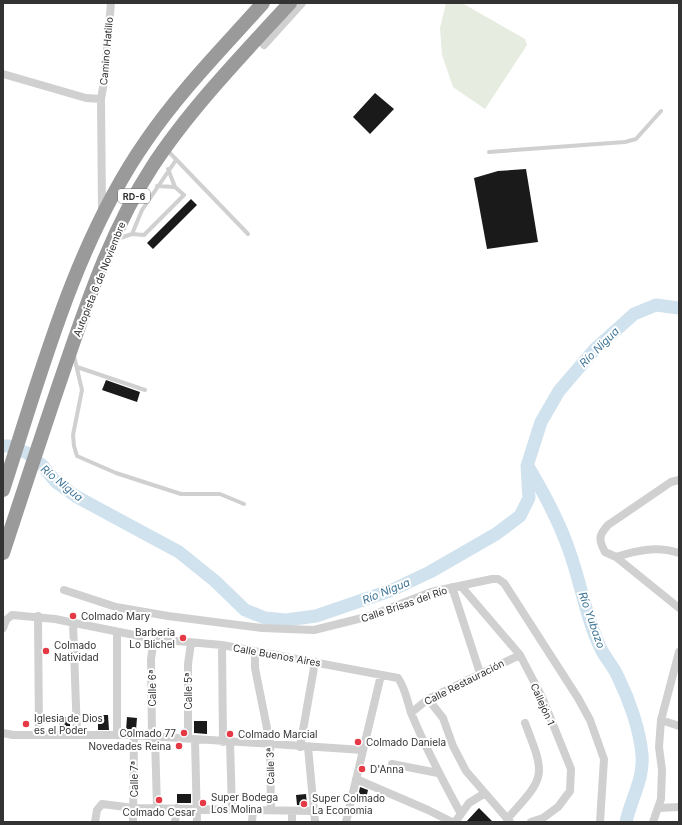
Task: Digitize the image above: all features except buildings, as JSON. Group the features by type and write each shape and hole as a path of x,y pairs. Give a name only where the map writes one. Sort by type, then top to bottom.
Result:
{"highway":[{"name":"Autopista 6 de Noviembre","path":"3,490 68,297 102,214 146,141 176,101 263,3"},
{"name":"Autopista 6 de Noviembre","path":"3,553 71,348 100,269 134,197 165,148 198,106 290,3"},
{"path":"222,79 264,45"}],"street":[{"name":"Camino Hatillo","path":"102,214 101,99 104,82 111,3"},
{"path":"264,45 302,3"},
{"path":"3,74 78,96 101,99"},
{"path":"679,480 671,482 608,525 600,534 599,541 605,552 616,557 679,608"},
{"path":"616,557 638,550 656,548 679,552"},
{"name":"Calle Brisas del Río","path":"64,590 116,607 168,616 289,631 314,630 343,624 431,592 498,579 504,583 578,698 590,720 604,759 600,822"},
{"name":"Callejón 1","path":"461,586 520,655 542,697 571,769 570,791 558,807 543,818 530,822"},
{"path":"452,588 480,673"},
{"name":"Calle Buenos Aires","path":"3,628 6,620 12,615 38,616 117,633 154,639 222,646 398,678 404,685 411,713 438,773 461,814"},
{"path":"38,616 39,734"},
{"path":"73,623 77,734"},
{"path":"117,633 117,735"},
{"name":"Calle 6ª","path":"154,639 151,659 156,808"},
{"name":"Calle 5ª","path":"191,643 188,664 191,739 198,809 197,822"},
{"path":"222,646 226,742 232,810"},
{"name":"Calle 3ª","path":"255,652 255,668 270,743 271,810"},
{"path":"653,822 659,808 662,770 659,747 661,720 676,673 679,652"},
{"name":"Calle Restauración","path":"411,713 428,699 520,655"},
{"path":"314,822 314,811 304,747 315,662"},
{"path":"346,822 381,675"},
{"path":"428,699 443,718 453,746 466,771 509,820 536,786 540,776 539,763 525,723"},
{"path":"661,720 679,726"},
{"path":"3,733 13,735 134,735 363,750"},
{"name":"Calle 7ª","path":"133,822 134,735"},
{"path":"392,764 438,773"},
{"path":"356,780 380,789 453,822 461,814 469,802 485,793"},
{"path":"95,822 97,810 102,804 134,808 314,811"},
{"path":"659,808 679,807"},
{"path":"175,822 177,808"},
{"path":"252,822 253,810"},
{"path":"292,811 292,822"}],"lane":[{"path":"489,152 625,142 636,139 661,111"},
{"path":"165,148 248,234"},
{"path":"132,234 142,210 168,169 176,160"},
{"path":"113,240 132,234 144,235 184,195 175,187 168,169"},
{"path":"157,186 175,187"},
{"path":"71,348 82,390 74,435 74,446 77,456 116,473 180,494 220,494 244,504"},
{"path":"77,367 145,390"}],"shaded area":[{"path":"446,3 462,3 525,39 527,45 485,109 453,87 442,55 440,28"}],"waterway":[{"name":"Río Nigua","path":"3,446 9,446 27,453 42,465 56,482 77,497 179,552 215,581 245,610 265,618 286,620 316,616 392,590 430,572 496,534 520,516 529,498 527,466 541,422 559,391 595,349 634,314 656,305 679,308"},
{"name":"Río Yubazo","path":"529,468 561,529 596,639 615,670 630,705 636,725 641,745 642,764 639,781 626,822"}],"place":[{"name":"Colmado Mary","path":"73,616"},
{"name":"Barberia Lo Blichel","path":"183,638"},
{"name":"Colmado Natividad","path":"46,651"},
{"name":"Iglesia de Dios es el Poder","path":"26,724"},
{"name":"Colmado 77","path":"184,733"},
{"name":"Colmado Marcial","path":"230,734"},
{"name":"Colmado Daniela","path":"358,742"},
{"name":"Novedades Reina","path":"179,746"},
{"name":"D'Anna","path":"362,769"},
{"name":"Colmado Cesar","path":"159,800"},
{"name":"Super Bodega Los Molina","path":"203,803"},
{"name":"Super Colmado La Economia","path":"304,804"}]}
